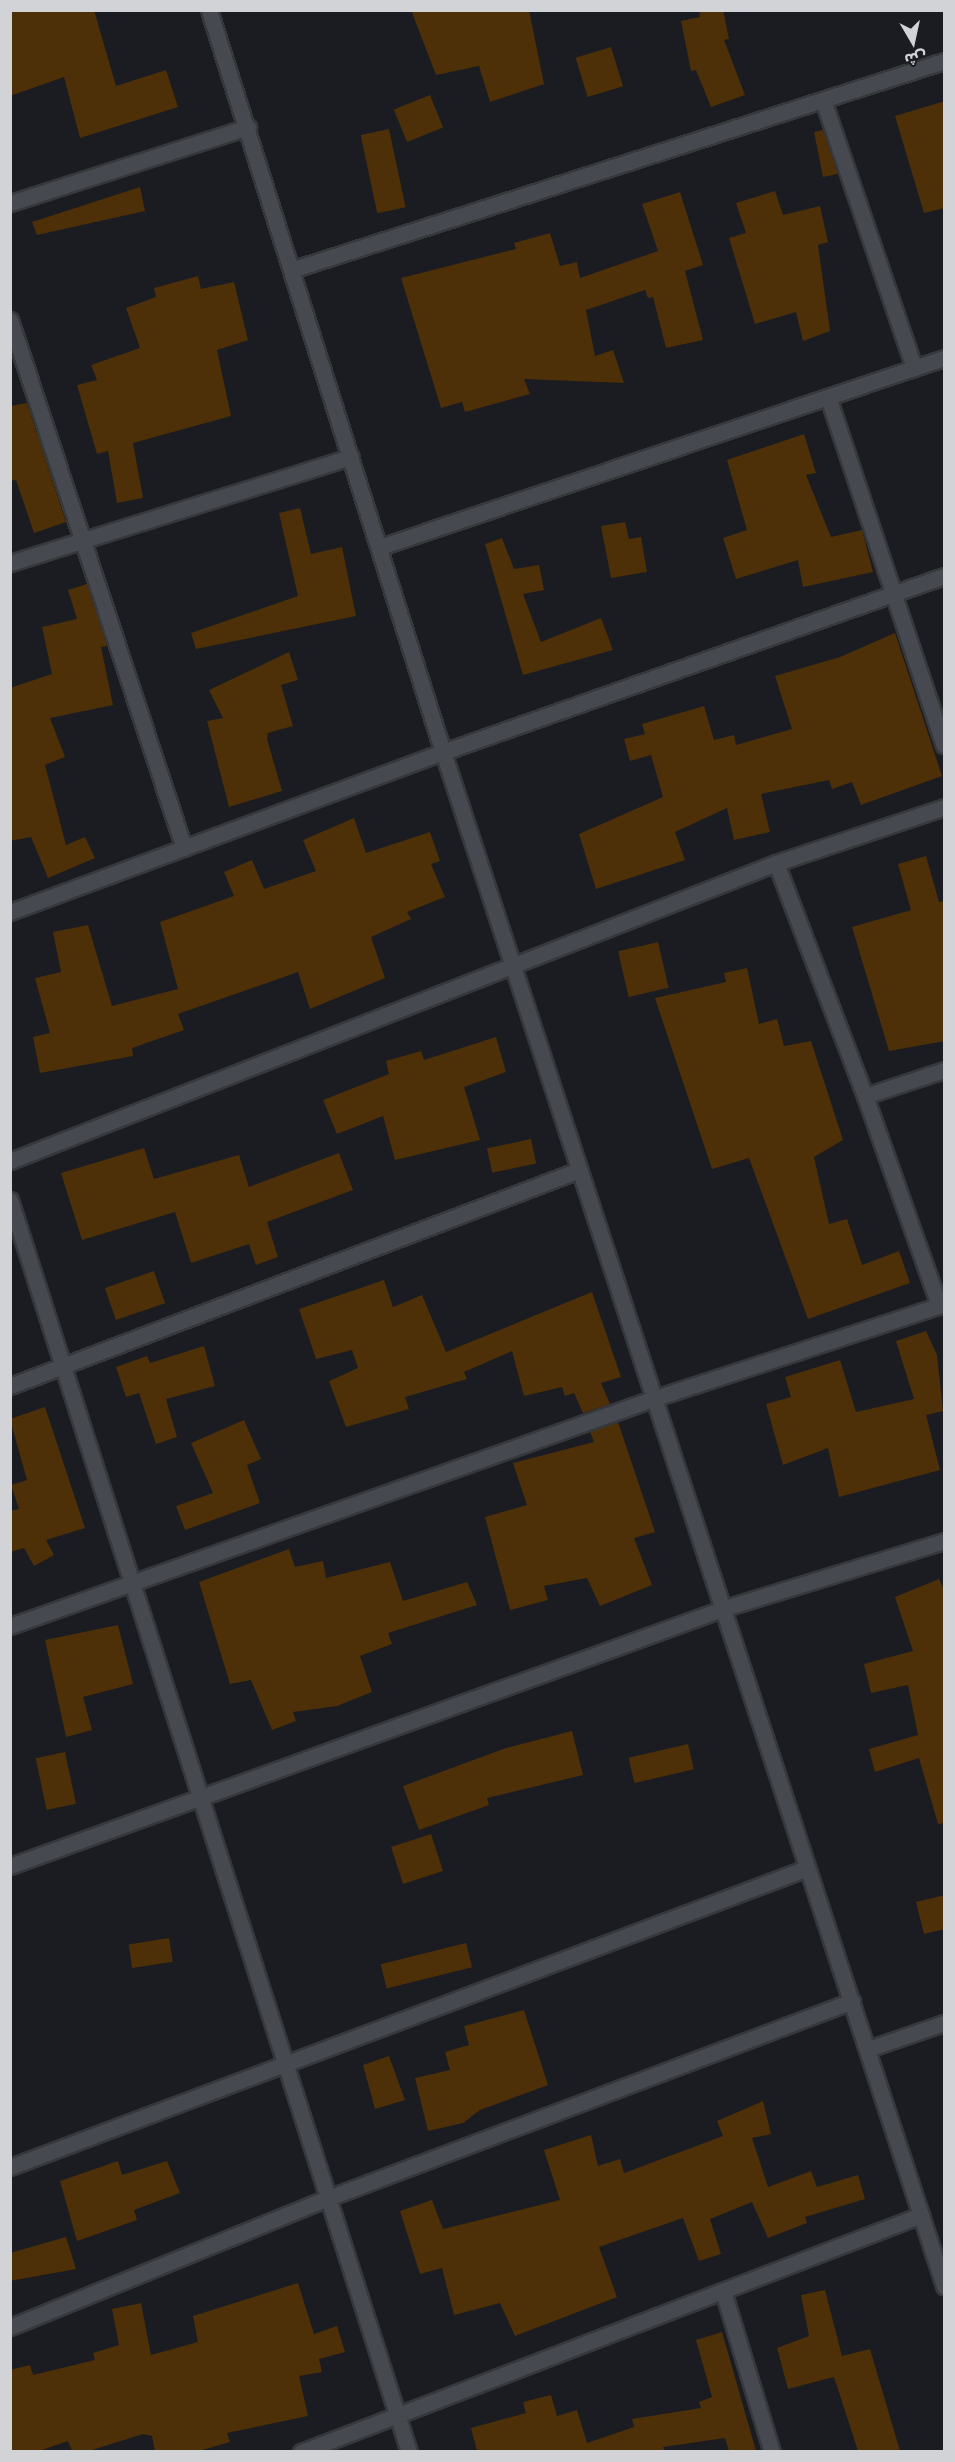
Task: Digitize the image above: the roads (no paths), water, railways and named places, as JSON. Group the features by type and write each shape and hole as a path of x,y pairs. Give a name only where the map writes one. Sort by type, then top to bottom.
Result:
{"street":[{"path":"209,10 248,127 443,752 579,1170 658,1397 807,1868 921,2215 941,2262 945,2286"},
{"path":"291,270 945,61"},
{"path":"823,100 914,368"},
{"path":"10,203 248,127"},
{"path":"10,320 184,848"},
{"path":"380,547 945,358"},
{"path":"828,397 945,745"},
{"path":"10,563 351,456"},
{"path":"10,912 443,752 893,592 945,576"},
{"path":"10,1161 513,963 776,863 945,807"},
{"path":"10,1626 128,1580 658,1397 942,1304 776,863"},
{"path":"865,1096 945,1070"},
{"path":"10,1386 579,1170"},
{"path":"10,1200 128,1580 201,1797 283,2061 409,2451"},
{"path":"10,1866 724,1608 945,1541"},
{"path":"10,2167 283,2061 807,1868"},
{"path":"10,2327 328,2198 852,2001"},
{"path":"868,2049 945,2023"},
{"path":"301,2451 921,2215"},
{"path":"723,2291 772,2451"}]}
